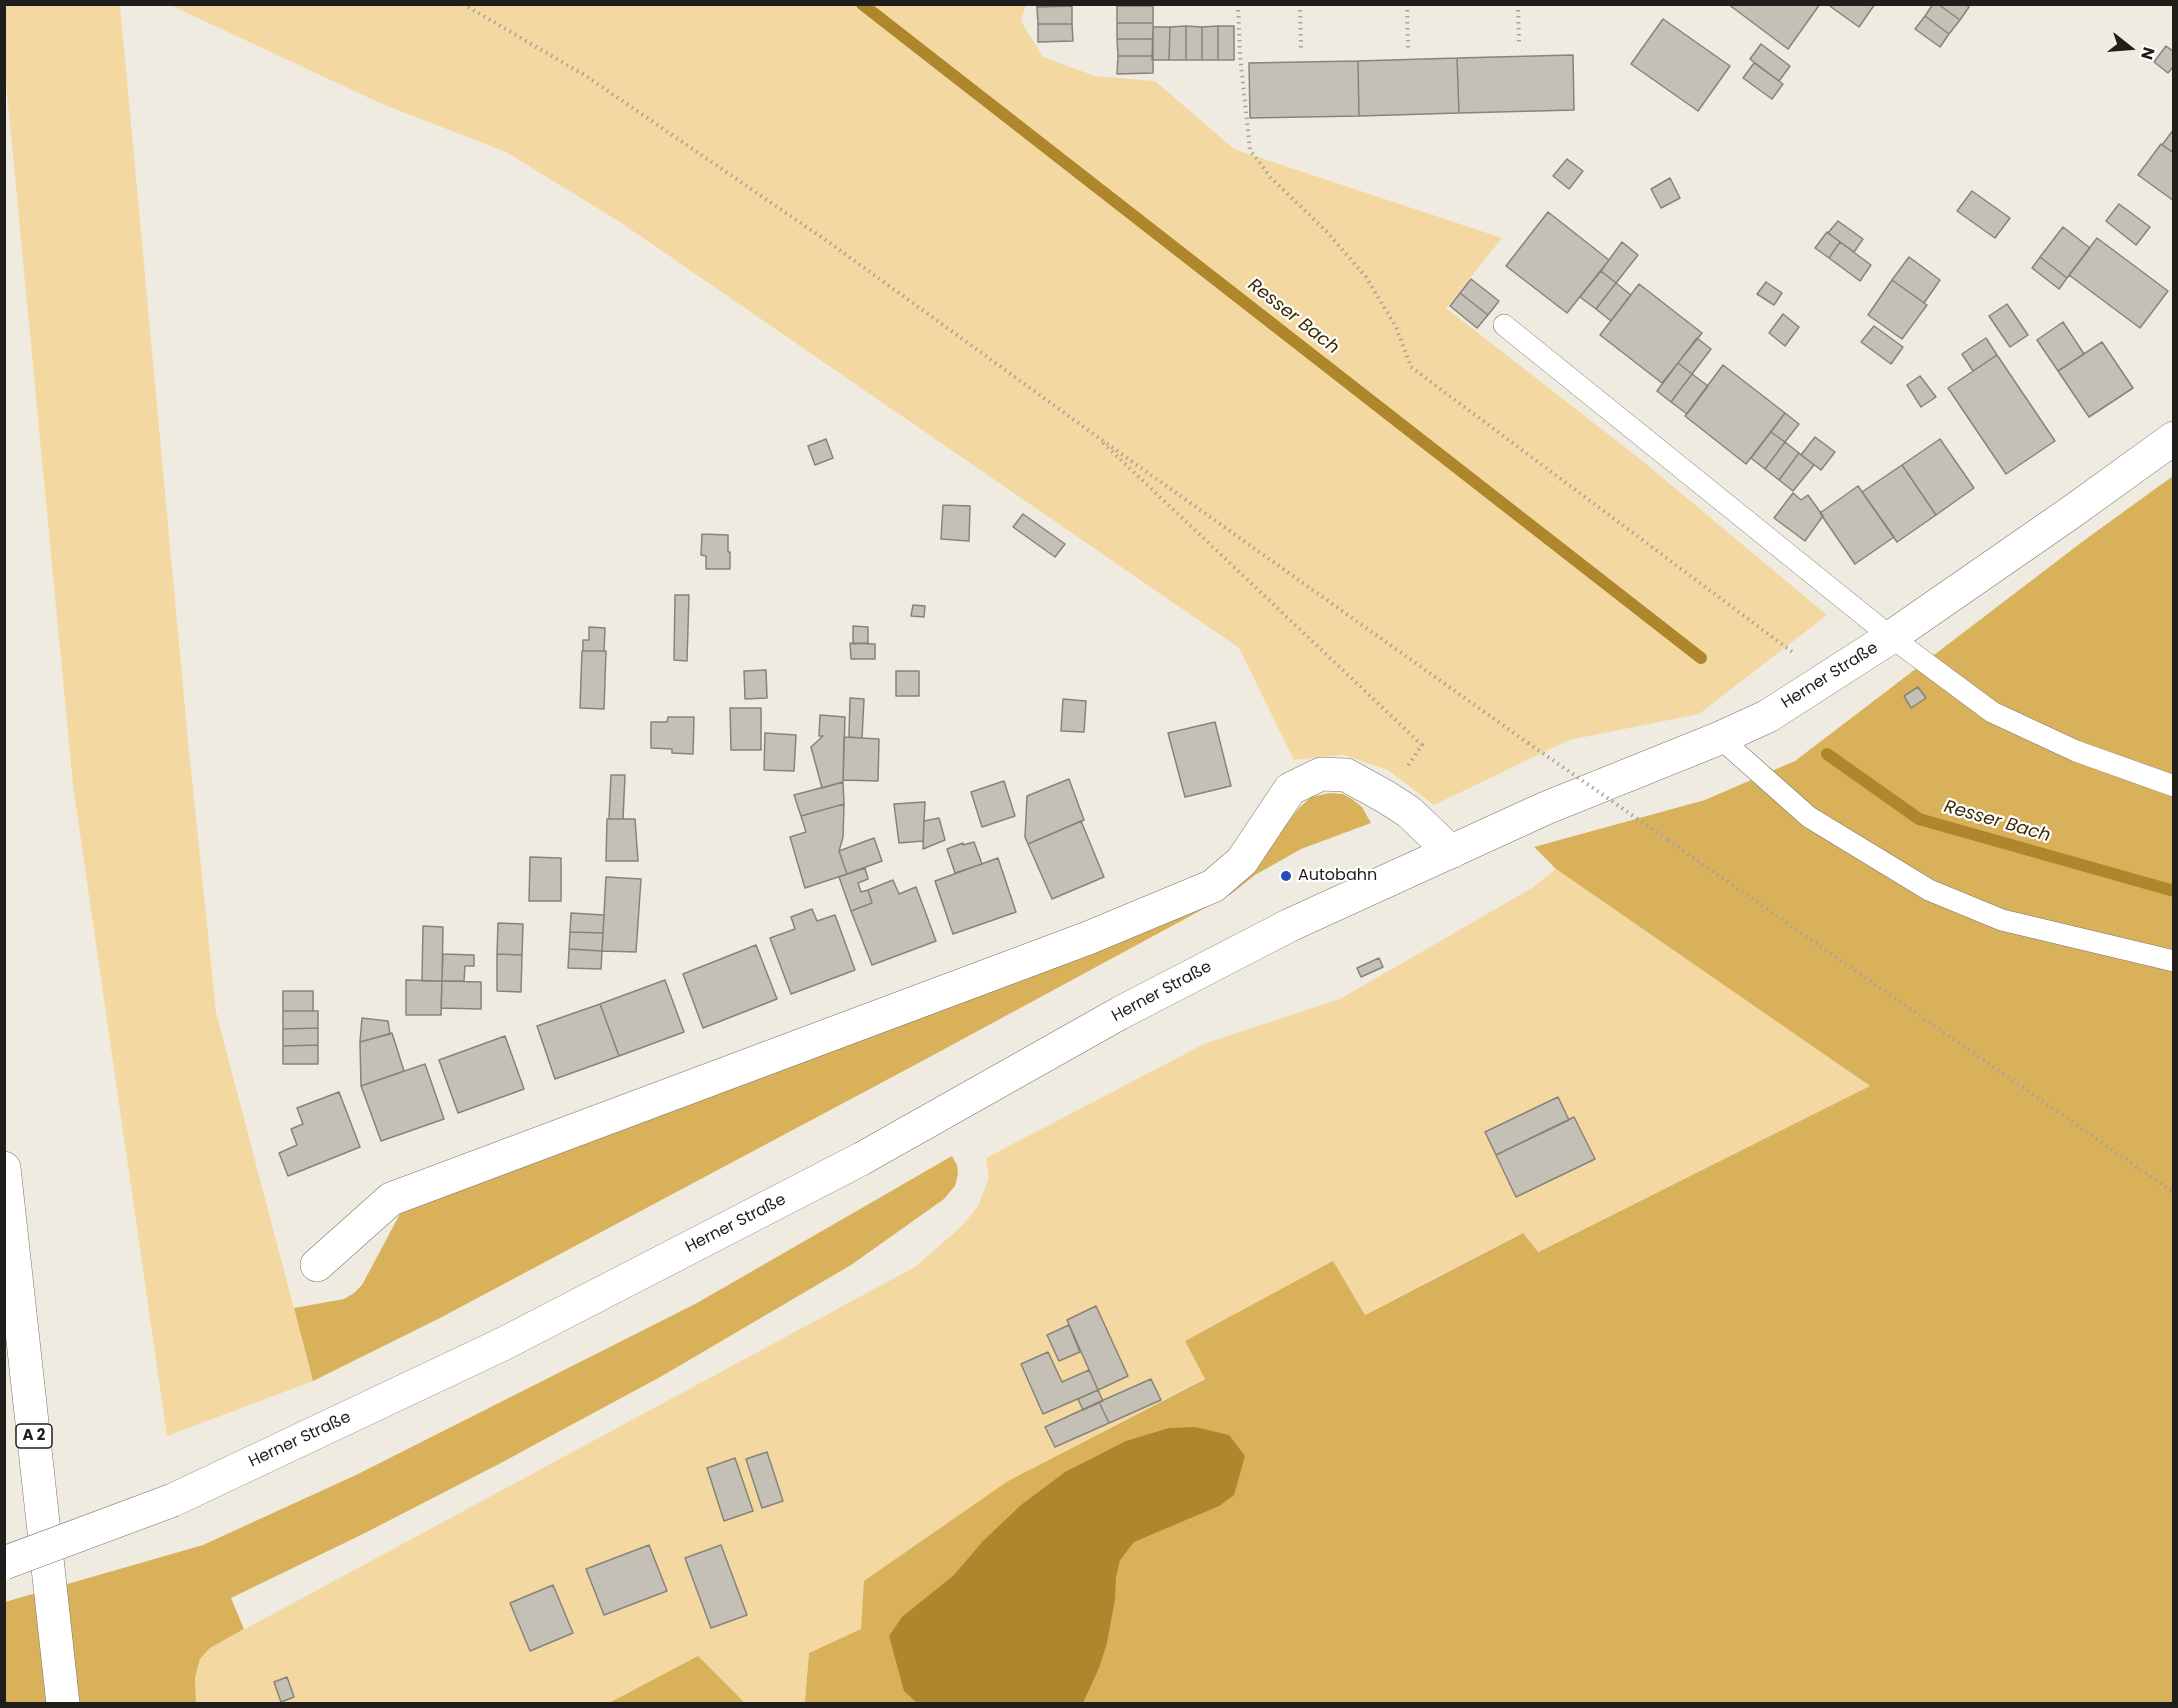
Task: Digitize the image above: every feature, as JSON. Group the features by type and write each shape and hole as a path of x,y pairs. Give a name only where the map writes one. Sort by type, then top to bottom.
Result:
{"main road":[{"name":"Herner Straße","path":"4,1563 173,1500 503,1344 861,1159 1120,1014 1247,947 1407,870 1546,808 1720,738 1768,716 1891,637 2174,438"},
{"path":"317,1265 391,1199 1088,938 1213,886 1242,861 1290,789 1321,774 1346,775 1386,797 1409,812 1451,852"},
{"name":"A 2","path":"4,1168 63,1704"}],"lane":[{"path":"1504,325 1891,637 1992,712 2076,751 2174,786"},
{"path":"1720,738 1809,817 1929,891 2002,920 2174,961"}],"path":[{"path":"463,4 596,82 830,243 1092,433 1528,742 2174,1192"},
{"path":"1238,4 1240,55 1250,150 1269,177 1327,232 1366,278 1396,327 1411,367 1798,656 1787,661"},
{"path":"1300,4 1301,50"},
{"path":"1407,4 1408,48"},
{"path":"1518,4 1519,42"},
{"path":"1092,433 1422,745 1386,797"}],"shaded area":[{"path":"4,5 120,5 188,741 216,1012 313,1381 167,1436 73,785 5,72"},
{"path":"170,5 1026,5 1021,21 1043,57 1095,76 1155,81 1234,149 1502,238 1446,308 1640,459 1827,615 1699,714 1569,740 1434,805 1388,770 1343,755 1294,760 1239,648 620,222 506,152 380,103"},
{"path":"2173,476 2173,1703 801,1704 805,1701 809,1653 861,1629 864,1581 1008,1481 1205,1379 1185,1341 1333,1261 1365,1315 1523,1233 1538,1252 1870,1086 1556,869 1534,847 1705,800 1795,761 2086,539"},
{"path":"1330,793 1343,794 1352,799 1362,807 1371,823 1301,849 1255,875 1231,894 926,1059 440,1318 313,1381 294,1308 344,1299 354,1293 362,1285 401,1212 1040,971 1283,828 1311,797"},
{"path":"1556,869 1870,1086 1537,1252 1522,1233 1364,1315 1332,1262 1186,1341 1205,1378 1008,1481 861,1629 809,1653 805,1701 801,1703 745,1703 698,1657 610,1703 196,1704 195,1678 200,1659 210,1648 915,1267 962,1226 978,1206 989,1177 986,1158 1206,1043 1340,999 1532,888"},
{"path":"952,1156 957,1165 958,1174 955,1186 944,1199 851,1265 662,1376 497,1465 231,1598 244,1629 210,1648 200,1659 195,1678 196,1703 5,1704 5,1602 203,1545 356,1475 697,1303"},
{"path":"1195,1427 1229,1435 1245,1456 1234,1495 1219,1506 1134,1542 1120,1560 1107,1643 1099,1668 1083,1703 917,1703 904,1691 889,1636 902,1617 954,1575 983,1541 1021,1505 1065,1472 1126,1441 1169,1428"},
{"path":"698,1656 745,1703 609,1703"}],"building":[{"path":"1037,4 1072,4 1072,6 1037,7"},
{"path":"1728,4 1820,4 1788,49"},
{"path":"1827,4 1875,4 1859,27"},
{"path":"1933,4 1938,4 1960,20 1949,34 1925,16"},
{"path":"1938,4 1966,4 1969,7 1960,20"},
{"path":"1072,6 1072,24 1038,24 1037,7"},
{"path":"1117,6 1153,6 1153,23 1117,23"},
{"path":"1925,16 1949,34 1940,47 1915,29"},
{"path":"1663,19 1730,66 1698,111 1631,64"},
{"path":"1117,23 1153,23 1153,39 1117,39"},
{"path":"1038,24 1072,24 1073,41 1038,42"},
{"path":"1186,26 1202,27 1202,60 1186,60"},
{"path":"1186,26 1186,60 1169,60 1170,27"},
{"path":"1218,26 1218,60 1202,60 1202,27"},
{"path":"1218,26 1234,26 1234,60 1218,60"},
{"path":"1153,27 1170,27 1169,60 1152,60"},
{"path":"1117,39 1153,39 1153,56 1118,56"},
{"path":"1761,44 1790,66 1779,81 1750,59"},
{"path":"2166,46 2174,52 2174,66 2168,73 2154,62"},
{"path":"1573,55 1574,110 1459,113 1457,58"},
{"path":"1118,56 1153,56 1153,73 1117,74"},
{"path":"1457,58 1459,113 1359,116 1358,61"},
{"path":"1358,61 1359,116 1250,118 1249,63"},
{"path":"1754,63 1783,84 1772,99 1743,78"},
{"path":"2174,129 2174,153 2162,145"},
{"path":"2161,144 2174,153 2174,201 2138,175"},
{"path":"1567,159 1583,171 1569,189 1553,176"},
{"path":"1670,178 1680,198 1661,208 1651,189"},
{"path":"1972,191 2010,218 1995,238 1957,211"},
{"path":"2119,204 2150,227 2136,245 2106,221"},
{"path":"1548,212 1609,260 1567,313 1506,266"},
{"path":"1838,221 1863,239 1854,252 1828,233"},
{"path":"2063,227 2090,248 2067,278 2040,257"},
{"path":"1827,232 1840,242 1829,258 1815,248"},
{"path":"2097,238 2168,291 2140,328 2069,275"},
{"path":"1622,242 1638,255 1616,283 1601,271"},
{"path":"1840,242 1871,265 1860,281 1829,258"},
{"path":"1909,257 1940,280 1924,303 1892,280"},
{"path":"2040,257 2067,278 2059,289 2032,268"},
{"path":"1601,271 1616,283 1596,309 1580,297"},
{"path":"1471,279 1499,301 1488,315 1460,293"},
{"path":"1892,280 1927,305 1902,339 1868,315"},
{"path":"1766,282 1782,293 1774,305 1757,294"},
{"path":"1616,283 1631,295 1611,321 1596,309"},
{"path":"1639,284 1702,333 1662,383 1600,335"},
{"path":"1460,293 1488,315 1477,328 1450,306"},
{"path":"2007,304 2028,335 2010,347 1989,316"},
{"path":"1783,314 1799,327 1785,346 1769,333"},
{"path":"2063,322 2084,354 2058,371 2037,340"},
{"path":"1874,326 1903,347 1891,364 1861,342"},
{"path":"1697,338 1711,349 1692,374 1678,363"},
{"path":"1986,338 1997,355 1973,371 1962,354"},
{"path":"2102,342 2133,388 2089,417 2058,371"},
{"path":"1997,355 2055,441 2006,474 1948,388"},
{"path":"1678,363 1692,374 1671,402 1657,391"},
{"path":"1723,365 1785,413 1746,464 1685,416"},
{"path":"1692,374 1708,386 1687,414 1671,402"},
{"path":"1920,376 1936,397 1921,407 1907,385"},
{"path":"1785,413 1799,424 1785,442 1771,432"},
{"path":"1771,432 1785,442 1765,469 1751,458"},
{"path":"1815,437 1835,452 1821,470 1801,455"},
{"path":"826,439 833,458 815,465 808,446"},
{"path":"1940,439 1974,488 1936,515 1902,465"},
{"path":"1785,442 1799,453 1779,480 1765,469"},
{"path":"1799,453 1814,465 1793,491 1779,480"},
{"path":"1902,465 1936,515 1897,542 1862,492"},
{"path":"1858,486 1894,537 1855,564 1820,513"},
{"path":"1793,493 1801,500 1808,495 1823,516 1805,541 1774,518"},
{"path":"943,505 970,506 969,541 941,539"},
{"path":"1023,514 1065,544 1055,557 1013,527"},
{"path":"702,534 728,535 730,569 706,569 706,556 701,555"},
{"path":"675,595 689,595 687,661 674,660"},
{"path":"913,605 925,606 924,617 911,616"},
{"path":"853,626 868,627 868,643 853,644"},
{"path":"589,627 605,628 604,651 583,651 583,640 589,640"},
{"path":"850,643 875,644 875,659 851,659"},
{"path":"582,651 606,651 604,709 580,708"},
{"path":"766,670 767,698 745,699 744,671"},
{"path":"896,671 919,671 919,696 896,696"},
{"path":"1918,687 1926,698 1911,708 1904,696"},
{"path":"850,698 864,699 862,738 849,737"},
{"path":"1063,699 1086,701 1084,732 1061,731"},
{"path":"730,708 761,708 761,750 731,750"},
{"path":"820,715 845,717 843,782 822,788 811,747 823,736 819,736"},
{"path":"668,717 694,717 693,754 672,753 672,749 651,748 651,722 667,722"},
{"path":"1215,722 1231,786 1185,797 1168,733"},
{"path":"765,733 796,735 794,771 764,770"},
{"path":"844,737 879,739 878,781 843,780"},
{"path":"611,775 625,775 623,819 609,819"},
{"path":"1069,779 1084,820 1028,844 1025,837 1027,796"},
{"path":"1004,781 1015,816 982,827 971,792"},
{"path":"843,782 844,804 801,816 794,795"},
{"path":"925,802 923,841 899,843 894,804"},
{"path":"844,804 843,837 839,851 847,874 805,888 790,837 806,832 801,816"},
{"path":"939,818 945,840 923,849 924,821"},
{"path":"607,819 635,819 638,861 606,861"},
{"path":"1081,821 1104,877 1052,899 1028,844"},
{"path":"874,838 882,861 847,874 839,851"},
{"path":"974,842 982,864 955,873 947,849"},
{"path":"530,857 561,858 561,901 529,901"},
{"path":"998,858 1016,912 953,934 935,881"},
{"path":"865,868 868,879 858,883 861,892 868,890 872,903 851,911 839,877"},
{"path":"606,877 641,879 636,952 602,951"},
{"path":"893,880 899,894 916,887 936,941 872,965 851,911 872,903 868,890"},
{"path":"812,909 817,921 835,915 855,970 791,994 770,938 795,929 791,917"},
{"path":"571,913 604,915 603,933 570,932"},
{"path":"498,923 523,924 522,955 497,954"},
{"path":"423,926 443,927 442,981 422,981"},
{"path":"570,932 603,933 602,951 569,949"},
{"path":"756,945 777,999 703,1028 683,974"},
{"path":"569,949 602,951 601,969 568,968"},
{"path":"443,954 474,955 474,966 465,966 464,981 442,981"},
{"path":"497,954 522,955 521,992 497,991"},
{"path":"1379,958 1383,967 1361,977 1357,968"},
{"path":"406,980 442,981 441,1015 406,1015"},
{"path":"665,980 684,1032 619,1056 600,1004"},
{"path":"442,981 481,982 481,1009 441,1008"},
{"path":"283,991 313,991 313,1011 283,1011"},
{"path":"600,1004 619,1056 555,1079 537,1026"},
{"path":"283,1011 318,1011 318,1028 283,1029"},
{"path":"362,1018 388,1021 390,1034 360,1042"},
{"path":"318,1028 318,1045 283,1046 283,1029"},
{"path":"392,1033 404,1071 361,1086 360,1042"},
{"path":"505,1036 524,1089 458,1113 439,1060"},
{"path":"318,1045 318,1064 283,1064 283,1046"},
{"path":"425,1064 444,1119 381,1141 361,1086"},
{"path":"339,1092 360,1147 288,1176 279,1153 297,1145 291,1129 303,1124 297,1108"},
{"path":"1558,1097 1569,1120 1496,1155 1485,1132"},
{"path":"1574,1117 1595,1159 1516,1197 1496,1155"},
{"path":"1096,1306 1128,1376 1098,1390 1067,1320"},
{"path":"1069,1325 1080,1352 1059,1361 1047,1335"},
{"path":"1048,1352 1062,1382 1089,1370 1098,1390 1043,1414 1021,1364"},
{"path":"1151,1379 1161,1400 1109,1423 1099,1402"},
{"path":"1098,1390 1103,1401 1083,1410 1078,1399"},
{"path":"1099,1402 1109,1423 1055,1447 1045,1427"},
{"path":"767,1452 783,1501 762,1508 746,1459"},
{"path":"735,1458 753,1511 724,1521 707,1468"},
{"path":"649,1545 667,1591 604,1615 586,1569"},
{"path":"721,1545 747,1615 711,1628 685,1558"},
{"path":"553,1585 573,1633 530,1651 510,1603"},
{"path":"287,1677 294,1697 281,1702 274,1682"}],"waterway":[{"name":"Resser Bach","path":"862,4 1701,658"},
{"name":"Resser Bach","path":"1827,754 1919,819 2174,891"}],"place":[{"name":"Autobahn","path":"1286,876"}]}
